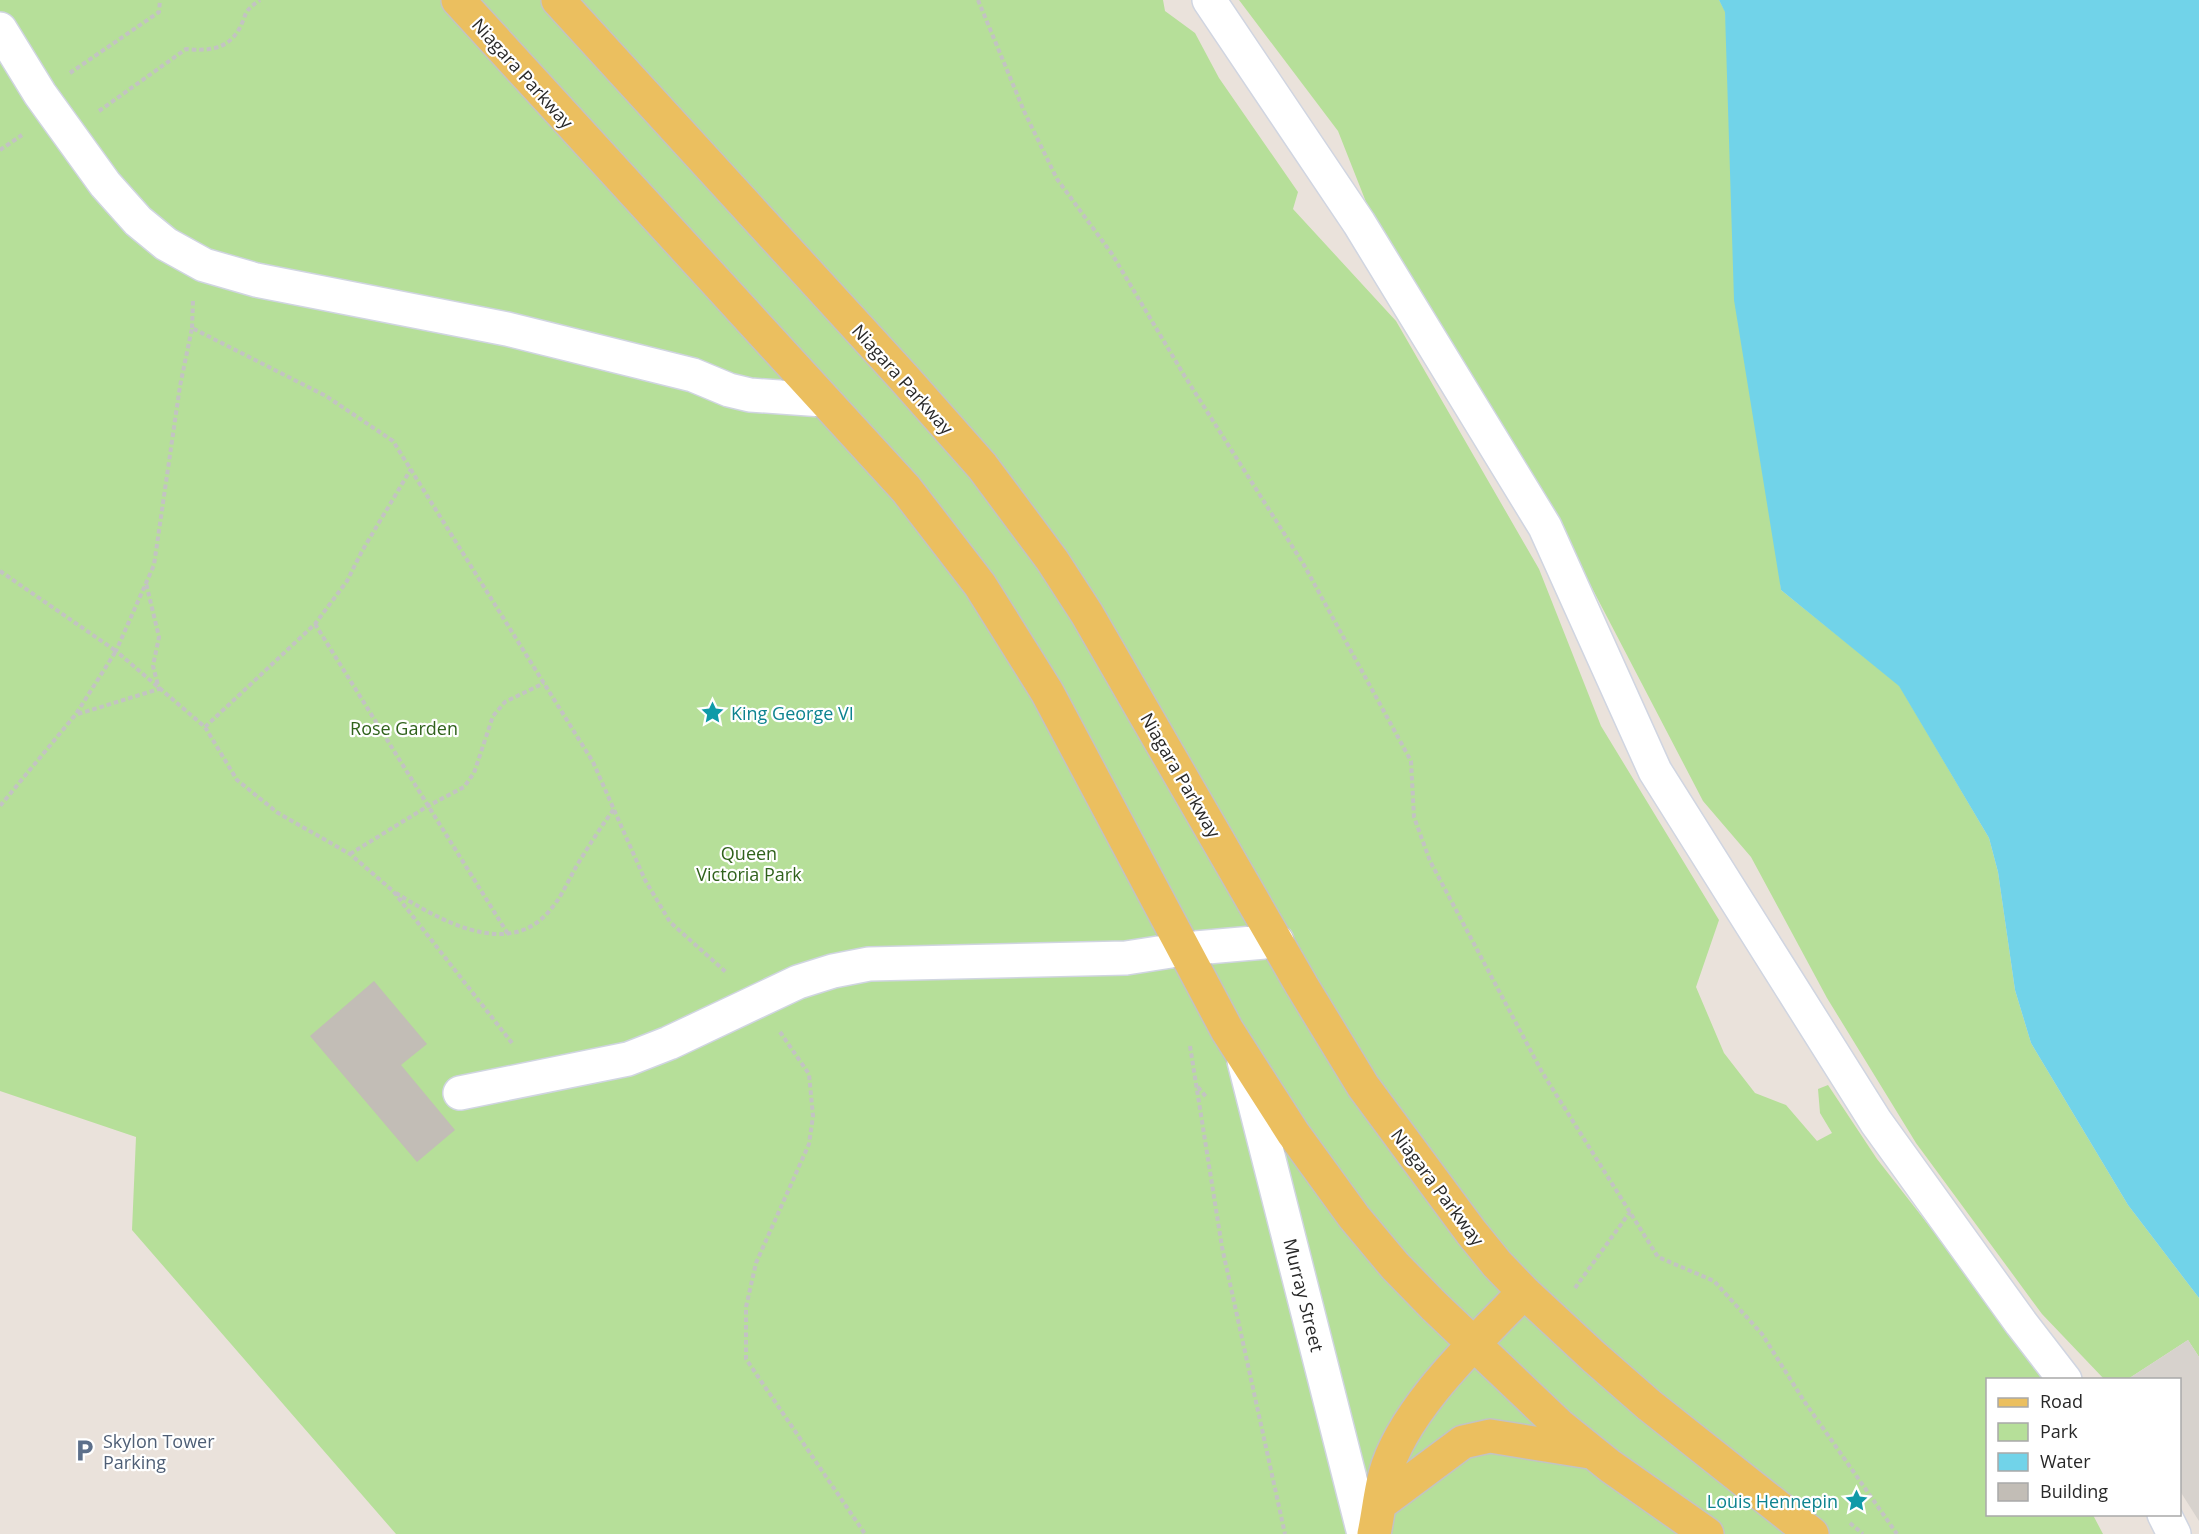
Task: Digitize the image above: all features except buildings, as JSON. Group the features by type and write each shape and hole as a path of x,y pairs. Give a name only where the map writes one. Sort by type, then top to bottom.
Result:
{"main road":[{"name":"Niagara Parkway","path":"458,0 906,489 981,585 1047,692 1243,1056 1299,1142 1354,1216 1395,1266 1473,1345 1559,1425 1593,1453 1707,1534"},
{"name":"Niagara Parkway","path":"558,0 982,466 1052,560 1087,614 1357,1076 1391,1126 1497,1264 1524,1292 1649,1405 1812,1534"},
{"path":"1377,1519 1385,1474 1400,1439 1422,1406 1473,1345 1524,1292"},
{"path":"1377,1519 1463,1442 1490,1436 1593,1453"}],"street":[{"path":"1209,0 1359,223 1545,527 1656,771 1876,1122 2063,1378"},
{"path":"0,29 40,94 105,184 138,221 166,244 204,265 267,282 507,329 693,375 729,390 750,395 824,400"},
{"path":"460,1093 628,1059 669,1043 798,982 833,971 869,964 1126,958 1184,949 1277,941"},
{"name":"Murray Street","path":"1243,1056 1364,1534"},
{"path":"2165,1516 2174,1534"}],"path":[{"path":"40,94 159,12 160,0"},
{"path":"69,132 186,49 206,51 226,45 238,30 247,9 260,0"},
{"path":"978,0 1024,111 1057,179 1112,254 1184,375 1304,565 1411,761 1414,817 1430,861 1542,1072 1658,1257 1714,1281 1762,1334 1804,1401 1897,1534"},
{"path":"0,806 76,714 116,651 154,565 180,386 192,328 326,396 393,441 593,762 645,880 670,922 758,1002 809,1074 813,1116 809,1144 756,1263 746,1307 746,1359 865,1534"},
{"path":"205,727 315,624 347,581 362,551 411,469"},
{"path":"0,571 116,651 205,727 237,780 278,813 350,854 393,891 432,915 484,934 508,934 530,927 549,912 594,835 614,809"},
{"path":"146,583 159,638 153,666 159,689"},
{"path":"315,624 508,934"},
{"path":"350,854 428,806 464,787 474,773 493,716 505,702 544,683"},
{"path":"76,714 159,689"},
{"path":"393,891 537,1077"},
{"path":"1188,1040 1222,1247 1285,1534"},
{"path":"1196,1086 1207,1098"},
{"path":"1573,1292 1630,1212"}],"green space":[{"name":"Queen Victoria Park","path":"0,0 1163,0 1165,11 1195,33 1219,78 1298,192 1293,209 1396,321 1539,569 1601,726 1719,920 1696,987 1724,1053 1755,1093 1786,1105 1817,1141 1832,1133 1820,1113 1818,1089 1828,1085 1877,1159 2044,1373 2046,1378 1986,1378 1986,1516 2094,1516 2103,1534 396,1534 132,1230 136,1137 0,1091"},
{"path":"1239,0 1719,0 1725,11 1781,590 1899,685 1989,838 1998,872 2015,990 2031,1043 2128,1205 2199,1298 2199,1357 2188,1340 2130,1378 2103,1378 2042,1314 1916,1143 1827,998 1751,857 1703,801 1556,519 1366,202 1338,131"}],"shaded area":[{"path":"2188,1340 2199,1357 2199,1521 2181,1493 2181,1378 2130,1378"}],"water":[{"path":"1719,0 2199,0 2199,1298 2128,1205 2031,1043 2015,990 1998,872 1989,838 1899,686 1781,590 1734,300 1725,12"}],"place":[{"name":"King George VI","path":"713,713"},
{"name":"Skylon Tower Parking","path":"85,1451"},
{"name":"Louis Hennepin","path":"1856,1501"}],"park label":[{"name":"Rose Garden","path":"404,728"}]}
